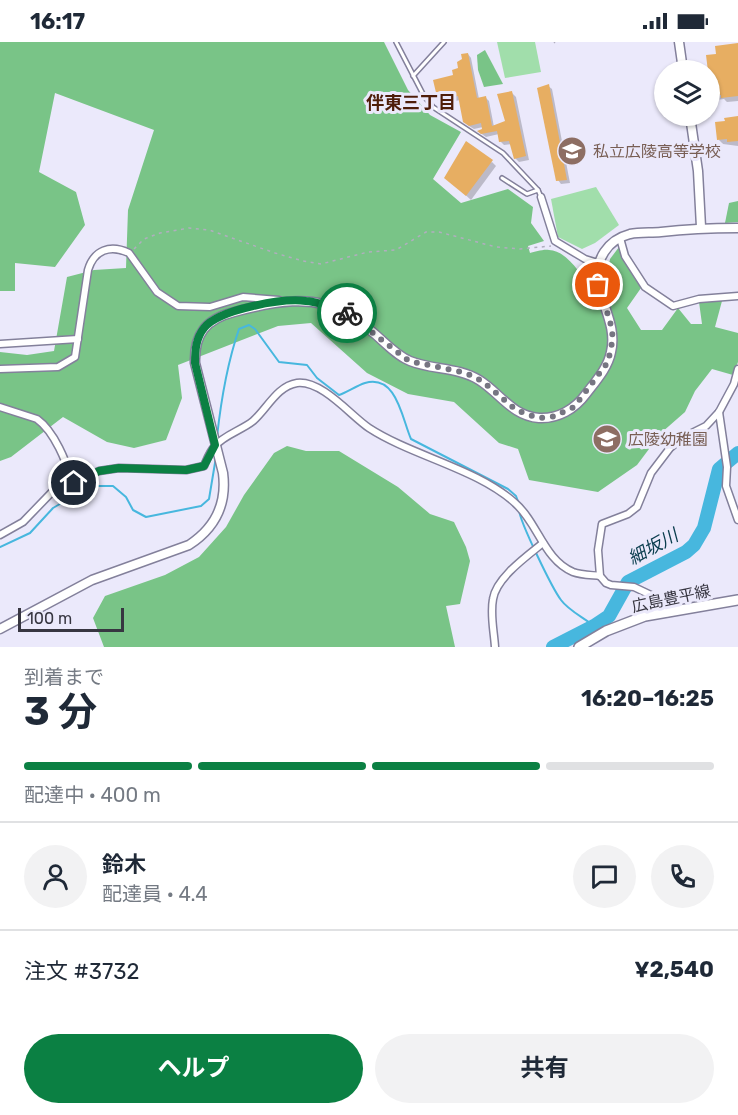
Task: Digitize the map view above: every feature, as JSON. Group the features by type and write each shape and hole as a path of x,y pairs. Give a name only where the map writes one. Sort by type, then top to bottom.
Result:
{"main road":[{"name":"広島豊平線","path":"579,647 606,631 645,616 738,600"}],"street":[{"path":"679,42 682,60"},
{"path":"691,126 698,171 701,227"},
{"path":"539,194 555,241 585,259 598,263"},
{"path":"0,369 58,367 75,357 90,261 99,251 107,248 129,253 156,292 178,306 210,307 243,297 321,304 349,314 409,361 466,373 482,381 516,410 538,418 552,417 569,410 582,399 608,362 613,338 598,285 598,263 603,252 620,238 630,234 701,227 738,228"},
{"path":"620,238 626,256 645,287 673,306 699,299 738,296"},
{"path":"0,629 92,580 170,553 200,538 219,515 225,488 195,363 198,338 205,327 223,315 291,301"},
{"path":"0,344 78,339"},
{"path":"668,613 653,596 634,587 606,583 600,576 598,550 602,524 628,514 637,507 651,473 670,448 681,438 706,426 719,412 735,384 738,369"},
{"path":"0,535 23,522 52,492 99,471 119,468 186,470 204,466 215,445 253,421 276,395 287,386 297,383 309,384 321,390 369,428 478,480 506,496 521,510 557,562 576,573 600,576"},
{"path":"0,407 42,422 52,436 74,483"},
{"path":"719,412 727,467 726,486 738,520"},
{"path":"495,647 492,611 495,592 514,567 543,543"}],"lane":[{"path":"396,42 424,96 433,106 503,153 539,194"},
{"path":"413,76 444,42"},
{"path":"502,178 527,194 539,194"}],"path":[{"path":"129,253 144,239 160,232 189,228 209,230 274,253 321,264 368,252 396,250 426,232 439,231 496,247 520,249 564,246"}],"green space":[{"path":"0,42 384,42 408,90 430,115 461,132 433,179 461,203 508,189 533,207 531,223 544,241 528,246 530,253 547,250 561,254 573,264 590,288 608,270 610,259 619,247 641,288 627,308 641,330 662,330 678,308 691,324 702,324 699,302 722,301 715,327 738,333 738,362 733,375 712,369 695,391 685,412 661,433 637,465 598,492 529,480 518,449 499,443 454,402 408,394 367,373 311,323 278,326 178,365 182,398 166,440 134,448 107,442 63,417 11,457 0,461 0,352 27,355 54,351 67,277 94,270 126,268 128,210 154,130 55,93 39,172 76,192 85,225 55,267 15,263 15,291 0,291"},
{"path":"497,42 535,42 541,72 505,78"},
{"path":"485,50 503,84 484,87 478,70 477,55"},
{"path":"596,187 619,225 595,243 582,249 558,237 551,199"},
{"path":"738,201 738,222 725,223 729,203"},
{"path":"287,446 306,451 339,451 398,487 430,514 454,522 470,561 460,604 446,606 455,647 104,647 93,618 105,596 165,575 199,557 226,527 244,495 274,453"}],"building":[{"path":"738,43 738,96 721,98 720,60 707,60 706,55 716,54 715,46"},
{"path":"468,53 477,98 486,96 492,126 505,121 497,94 512,91 526,156 514,159 509,141 499,142 497,131 481,134 477,131 482,129 481,123 469,126 463,122 458,96 438,101 433,80 453,75 452,70 458,68 457,62 462,59 461,54"},
{"path":"549,84 567,180 556,181 537,88"},
{"path":"738,116 738,141 717,140 715,126 720,126 720,122 725,121 724,118"},
{"path":"466,141 493,160 466,196 444,178"}],"waterway":[{"path":"217,437 231,355 239,329 249,325 255,329 279,362 307,365 317,378 339,395 365,383 376,382 384,385 397,400 411,439 508,489 516,496 519,504"},
{"name":"細坂川","path":"553,647 609,616 628,582 686,552 694,545 704,528 719,469 738,453"},
{"path":"0,547 30,533 53,508 94,486 113,486 126,497 133,510 146,517 201,506 209,499 216,457"},
{"path":"519,510 537,555 561,600 572,611 594,626"}],"way so far":[{"path":"347,313 409,361 466,373 482,381 505,403 516,410 538,418 552,417 574,407 608,362 613,338 598,285"}],"place":[{"name":"私立広陵高等学校","path":"572,151"},
{"name":"広陵幼稚園","path":"607,439"}],"district":[{"name":"伴東三丁目","path":"411,103"}],"route":[{"path":"74,483 99,471 119,468 186,470 204,466 215,445 195,363 195,350 198,338 213,320 249,308 291,301 321,304 347,313"}]}
